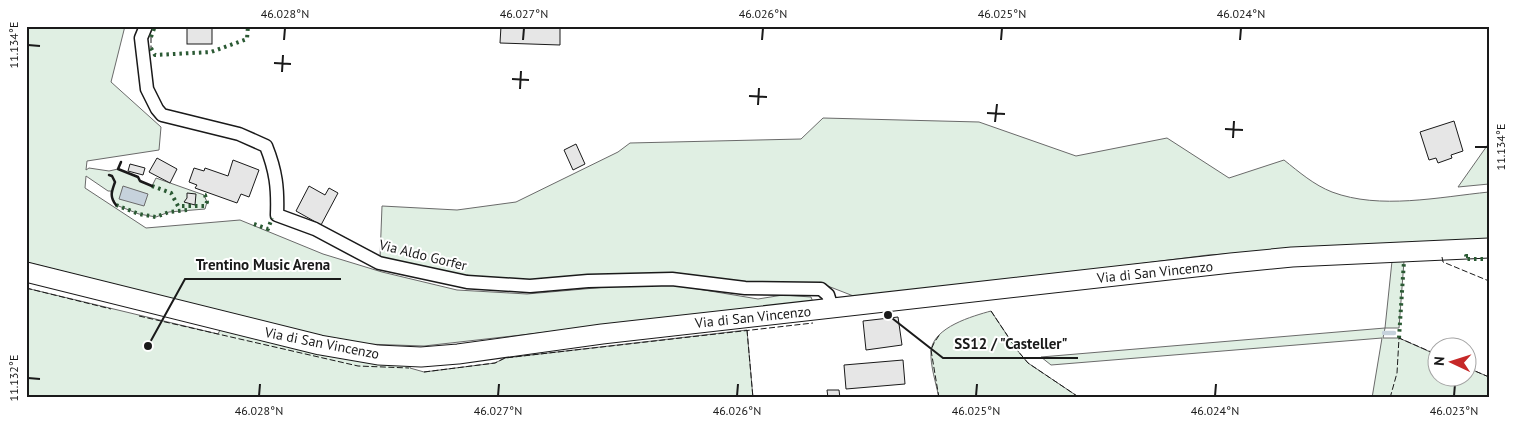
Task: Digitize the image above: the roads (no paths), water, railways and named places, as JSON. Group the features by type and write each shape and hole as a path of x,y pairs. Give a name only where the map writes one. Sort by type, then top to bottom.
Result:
{"main road":[{"name":"Via di San Vincenzo","path":"26,272 320,345 378,355 421,357 458,354 602,334 1292,257 1489,248"}],"street":[{"name":"Via Aldo Gorfer","path":"146,26 141,38 147,89 162,115 239,134 266,146 274,167 278,188 278,214 315,230 380,263 467,282 530,286 672,279 746,288 821,289 828,295 832,308"}],"waterway":[{"path":"1384,333 1394,333"}],"place":[{"name":"SS12 / \"Casteller\"","path":"888,315"},
{"name":"Trentino Music Arena","path":"148,346"}]}
